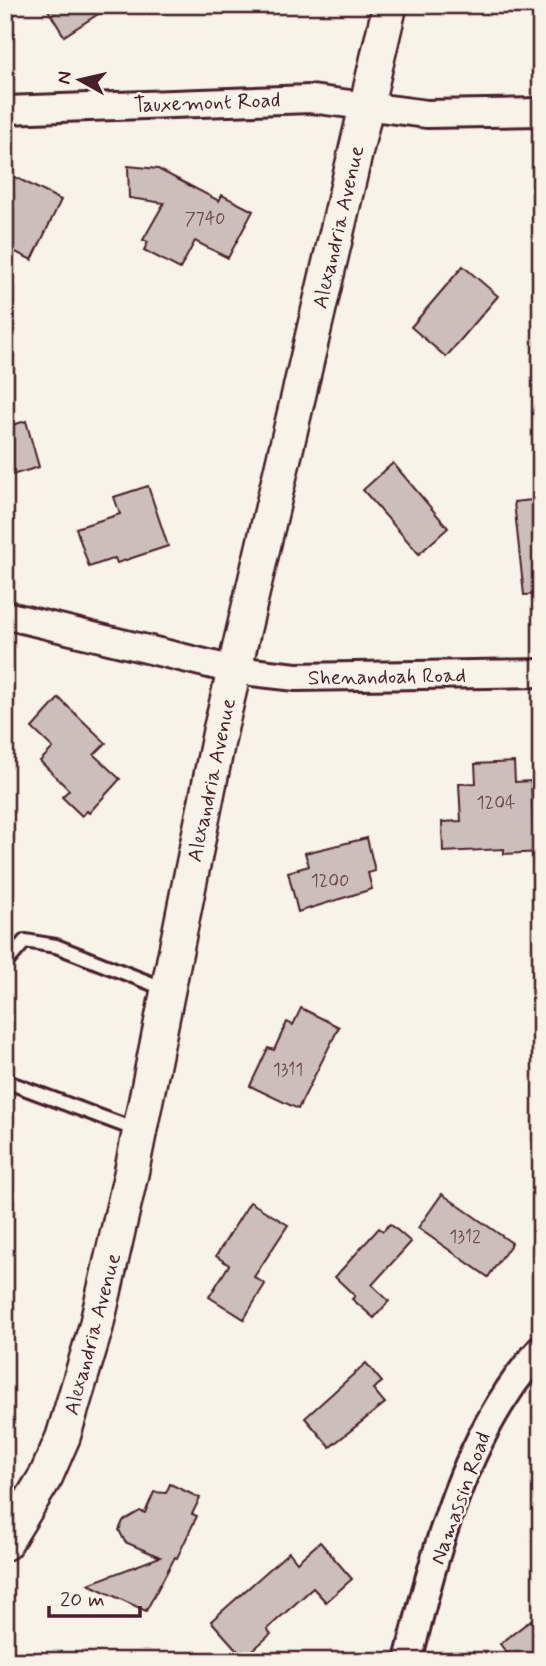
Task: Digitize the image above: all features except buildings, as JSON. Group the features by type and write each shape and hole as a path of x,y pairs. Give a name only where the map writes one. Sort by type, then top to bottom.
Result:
{"street":[{"name":"Alexandria Avenue","path":"5,1543 46,1476 78,1396 99,1317 234,670 390,5"},
{"name":"Tauxemont Road","path":"5,110 311,99 427,114 541,112"},
{"path":"5,615 234,670"},
{"name":"Shenandoah Road","path":"234,670 296,677 541,673"},
{"name":"Namassin Road","path":"408,1661 450,1514 479,1441 519,1373 541,1349"}],"lane":[{"path":"5,964 25,941 56,946 168,990"},
{"path":"5,1081 139,1131"}]}
